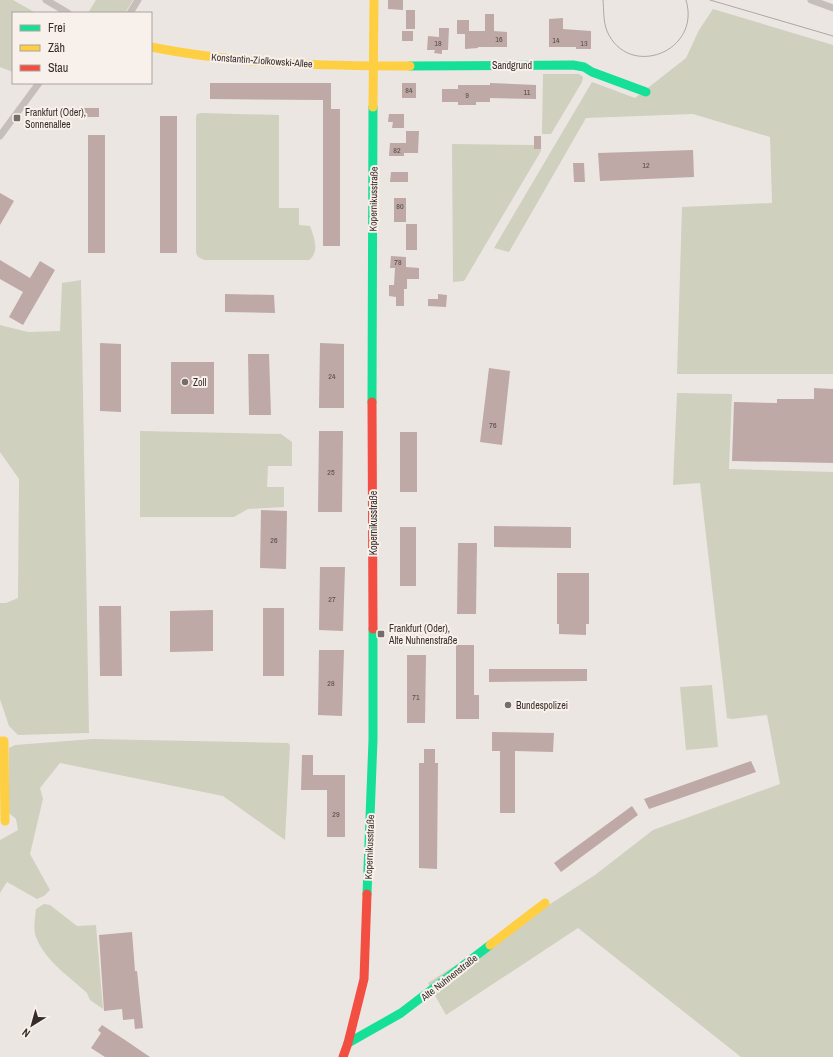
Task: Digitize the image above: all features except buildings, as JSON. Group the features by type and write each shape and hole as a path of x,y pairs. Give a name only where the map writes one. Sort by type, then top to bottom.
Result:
{"main road":[{"name":"Kopernikusstraße","path":"343,1057 364,979 373,740 372,253 374,0"},
{"name":"Konstantin-Ziolkowski-Allee","path":"152,47 192,55 278,63 374,66"},
{"name":"Sandgrund","path":"374,66 573,65 584,67 592,72 646,92"},
{"path":"2,741 5,821"},
{"name":"Alte Nuhnenstraße","path":"348,1043 401,1013 545,903"}],"street":[{"path":"46,0 66,12"},
{"path":"131,12 138,0"},
{"path":"811,0 833,8"},
{"path":"0,136 38,84"}],"green space":[{"path":"0,0 13,0 34,12 12,12 12,72 0,67"},
{"path":"96,0 133,0 126,12 89,12"},
{"path":"713,9 833,45 833,374 677,374 682,207 772,203 770,137 693,114 586,118 509,252 494,248 592,82 635,98 686,58 699,30"},
{"path":"543,74 579,74 583,77 582,82 551,134 542,134"},
{"path":"197,114 279,115 279,208 299,208 299,225 310,226 315,249 309,260 204,260 198,257 196,253 196,117"},
{"path":"452,144 541,145 541,151 464,281 453,282"},
{"path":"81,280 89,733 18,735 9,726 0,699 0,603 6,603 18,598 19,479 0,452 0,325 28,332 60,331 62,283"},
{"path":"677,393 732,394 729,469 833,472 833,1057 741,1057 578,928 446,1015 428,983 595,875 653,830 780,784 767,715 732,719 727,718 700,483 673,485"},
{"path":"140,431 281,434 292,442 292,466 268,466 267,487 284,487 284,507 248,509 234,517 140,517"},
{"path":"712,685 718,747 686,750 680,687"},
{"path":"93,739 288,743 290,745 285,840 223,796 60,763 40,788 43,799 30,854 50,890 44,896 37,899 7,882 0,893 0,840 18,830 16,819 9,813 9,748 15,745"},
{"path":"44,904 50,905 77,926 96,925 103,1009 90,1000 87,993 51,961 40,946 34,927 36,909"}],"tram line":[{"path":"603,0 604,19 607,31 617,46 630,54 645,56 660,53 674,46 683,34 688,18 686,0"},
{"path":"710,0 833,36"}],"traffic: fast":[{"path":"410,66 573,65 584,67 592,72 646,92"},
{"path":"372,402 373,107"},
{"path":"367,894 373,740 373,629"},
{"path":"348,1043 401,1013 490,945"}],"traffic: slow":[{"path":"373,107 374,0"},
{"path":"152,47 215,57 280,63 410,66"},
{"path":"0,741 4,741 5,821"},
{"path":"490,945 545,903"}],"traffic: jam":[{"path":"372,402 373,629"},
{"path":"343,1057 364,979 367,894"}],"place":[{"name":"Frankfurt (Oder), Sonnenallee","path":"17,118"},
{"name":"Zoll","path":"185,382"},
{"name":"Frankfurt (Oder), Alte Nuhnenstraße","path":"381,634"},
{"name":"Bundespolizei","path":"508,705"}]}
